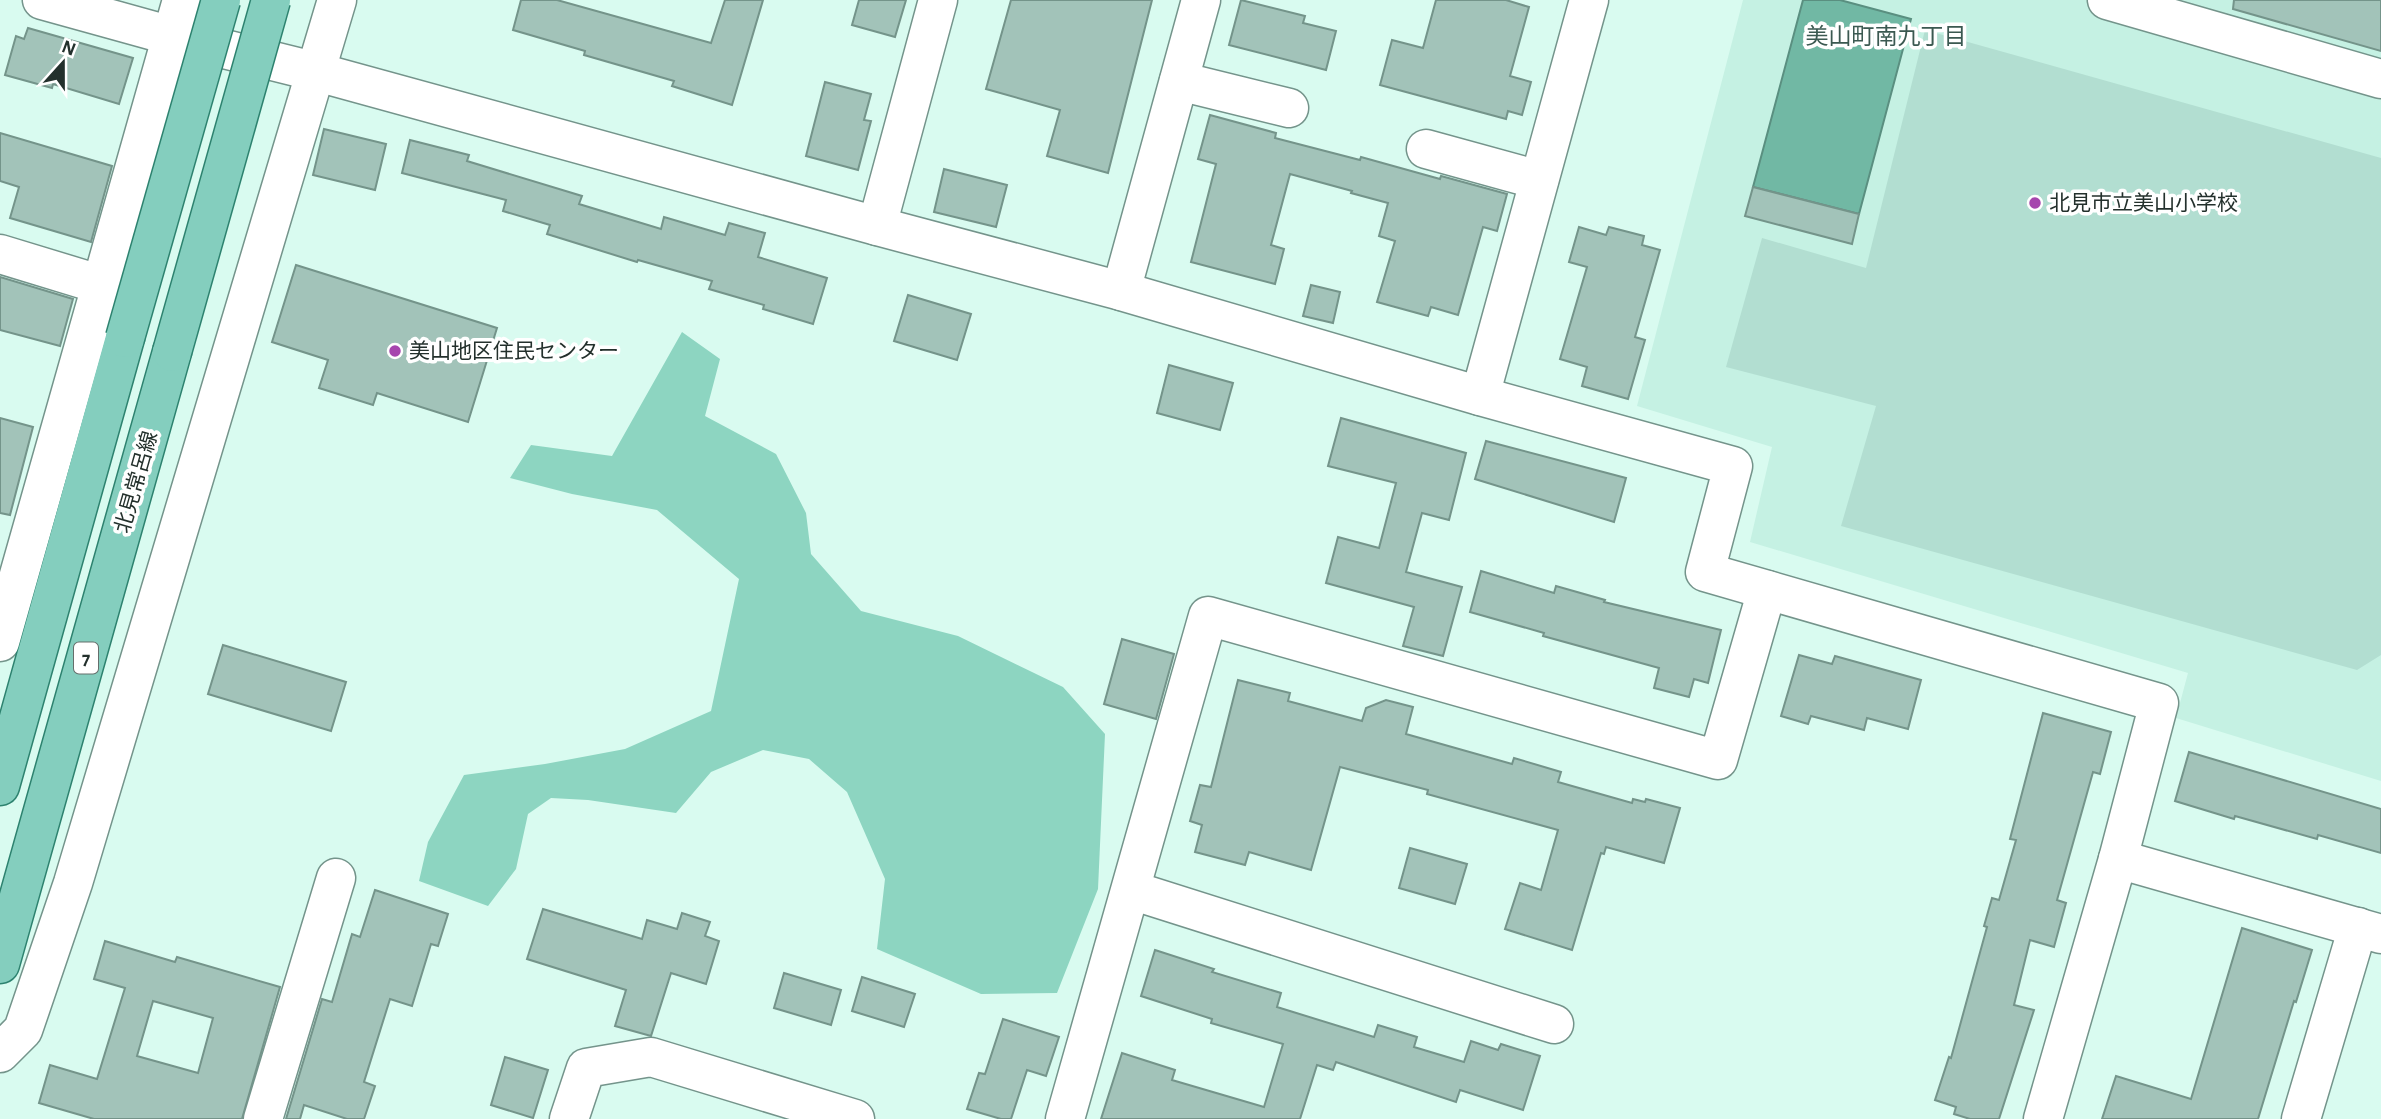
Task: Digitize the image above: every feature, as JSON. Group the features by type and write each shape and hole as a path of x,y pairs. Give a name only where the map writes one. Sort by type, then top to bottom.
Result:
{"main road":[{"path":"0,786 221,0"},
{"name":"北見常呂線","path":"0,964 271,0"}],"street":[{"path":"42,0 1121,291 1480,396 1733,466 1705,572 2159,703 2118,859 2043,1119"},
{"path":"0,642 182,0"},
{"path":"0,1053 23,1030 73,883 337,0"},
{"path":"877,226 938,0"},
{"path":"1121,291 1201,0"},
{"path":"1480,396 1589,0"},
{"path":"2107,0 2381,79"},
{"path":"1179,81 1289,108"},
{"path":"1426,149 1539,180"},
{"path":"0,254 102,285"},
{"path":"1065,1119 1208,616 1718,760 1767,590"},
{"path":"2118,859 2369,930 2301,1119"},
{"path":"263,1119 336,878"},
{"path":"1131,890 1554,1024"},
{"path":"569,1119 586,1068 651,1057 855,1119"}],"shaded area":[{"name":"北見市立美山小学校","path":"1743,0 2381,0 2381,781 2176,718 2188,673 1750,542 1772,447 1637,406"},
{"path":"1803,0 1840,0 1911,19 1859,214 1753,187"},
{"name":"北見市立美山小学校","path":"1925,30 2381,158 2381,655 2357,670 1841,526 1876,406 1726,367 1762,238 1866,268"},
{"path":"682,332 720,359 705,416 776,454 806,513 811,554 861,611 958,636 1063,687 1105,734 1098,889 1057,993 981,994 877,949 885,879 847,792 809,759 763,750 711,772 676,813 588,800 551,798 528,814 516,869 488,906 419,881 428,842 464,775 625,749 711,711 739,579 657,510 572,494 510,478 531,445 612,456"}],"building":[{"path":"521,0 557,0 711,43 725,0 763,0 732,105 672,86 674,81 584,55 585,51 513,30"},
{"path":"859,0 906,0 895,37 852,25"},
{"path":"1011,0 1152,0 1108,173 1047,156 1060,110 986,89"},
{"path":"1241,0 1305,16 1303,23 1336,31 1326,70 1229,45"},
{"path":"1436,0 1506,0 1529,7 1510,76 1531,82 1522,115 1508,111 1506,119 1380,85 1392,40 1423,48"},
{"path":"2234,0 2381,0 2381,51 2233,9"},
{"path":"28,28 133,58 119,104 53,84 52,88 5,75 16,36 24,39"},
{"path":"825,82 871,94 864,120 871,121 858,170 806,156"},
{"path":"1210,115 1276,133 1275,138 1507,194 1497,231 1483,227 1458,315 1431,307 1428,316 1377,302 1395,241 1379,236 1388,203 1290,174 1271,245 1284,249 1275,284 1191,262 1216,164 1198,159"},
{"path":"324,129 386,144 375,190 313,175"},
{"path":"0,133 112,166 91,242 10,218 19,187 0,181"},
{"path":"410,140 469,155 467,161 582,196 579,204 661,229 664,217 725,235 729,223 765,233 758,257 827,278 813,324 763,309 764,305 709,289 712,281 638,260 637,262 547,234 550,225 503,211 506,200 402,173"},
{"path":"944,169 1007,185 996,227 934,212"},
{"path":"1753,187 1859,214 1852,244 1745,216"},
{"path":"1579,227 1606,235 1609,227 1644,236 1642,245 1660,250 1635,337 1645,340 1628,399 1582,386 1587,367 1560,359 1587,267 1569,262"},
{"name":"美山地区住民センター","path":"296,265 497,328 468,422 377,393 373,405 319,388 328,360 272,342"},
{"path":"0,277 73,299 60,346 0,330"},
{"path":"1311,285 1340,292 1333,323 1303,316"},
{"path":"908,295 971,314 957,360 894,341"},
{"path":"1169,365 1233,383 1220,430 1157,413"},
{"path":"0,418 33,427 10,515 0,513"},
{"path":"1341,418 1466,453 1449,520 1422,513 1406,572 1462,587 1443,656 1403,646 1414,607 1326,583 1338,537 1379,548 1396,483 1328,466"},
{"path":"1486,441 1626,478 1614,522 1475,479"},
{"path":"1481,571 1554,593 1556,586 1605,600 1604,602 1721,630 1708,683 1694,679 1689,697 1654,688 1659,668 1543,636 1544,633 1470,612"},
{"path":"1122,639 1174,654 1156,719 1104,704"},
{"path":"223,645 346,682 331,731 208,694"},
{"path":"1799,655 1832,664 1835,656 1921,680 1908,729 1867,718 1864,730 1811,716 1808,724 1781,716"},
{"path":"1238,680 1290,693 1288,701 1362,721 1366,708 1386,700 1413,707 1406,734 1512,764 1514,758 1561,772 1558,782 1632,803 1633,799 1645,802 1646,799 1680,808 1664,863 1606,847 1604,854 1601,853 1572,950 1505,929 1520,883 1541,890 1558,830 1427,794 1428,790 1340,767 1311,870 1249,852 1245,865 1195,852 1202,825 1190,821 1200,785 1211,787"},
{"path":"2043,713 2111,732 2100,774 2093,772 2057,900 2066,903 2054,947 2030,940 2014,1005 2034,1010 1999,1119 1970,1119 1954,1114 1956,1107 1935,1100 1949,1057 1951,1058 1987,927 1984,926 1992,898 1999,900 2016,840 2010,839"},
{"path":"2189,752 2381,809 2381,853 2318,835 2317,839 2235,816 2234,819 2175,801"},
{"path":"1410,848 1467,864 1455,904 1399,888"},
{"path":"375,890 448,914 438,946 431,944 412,1006 390,999 364,1082 375,1086 364,1119 347,1119 304,1105 300,1119 286,1119 322,999 332,1002 352,934 360,937"},
{"path":"543,909 642,939 647,920 677,929 682,913 710,922 705,936 719,941 706,984 671,973 651,1036 615,1026 626,990 527,959"},
{"path":"2242,928 2312,950 2258,1119 2102,1119 2116,1076 2191,1099"},
{"path":"105,941 175,962 177,957 280,987 242,1119 94,1119 39,1103 50,1065 97,1079 125,988 94,979","holes":["153,1001 213,1018 198,1073 137,1056"]},
{"path":"1155,950 1214,969 1212,972 1281,993 1277,1007 1374,1037 1378,1025 1417,1037 1414,1047 1464,1062 1471,1041 1498,1050 1501,1044 1540,1056 1523,1110 1460,1090 1456,1102 1336,1062 1333,1070 1317,1065 1300,1119 1101,1119 1122,1053 1175,1070 1172,1080 1264,1107 1283,1044 1211,1023 1212,1019 1141,996"},
{"path":"784,973 841,990 831,1025 774,1008"},
{"path":"862,977 915,994 904,1027 852,1011"},
{"path":"1003,1019 1059,1037 1046,1076 1027,1070 1011,1119 1001,1119 967,1109 979,1073 985,1074"},
{"path":"505,1057 548,1070 533,1118 491,1105"}],"place":[{"name":"北見市立美山小学校","path":"2035,203"},
{"name":"美山地区住民センター","path":"395,351"}],"district":[{"name":"美山町南九丁目","path":"1886,36"}]}
